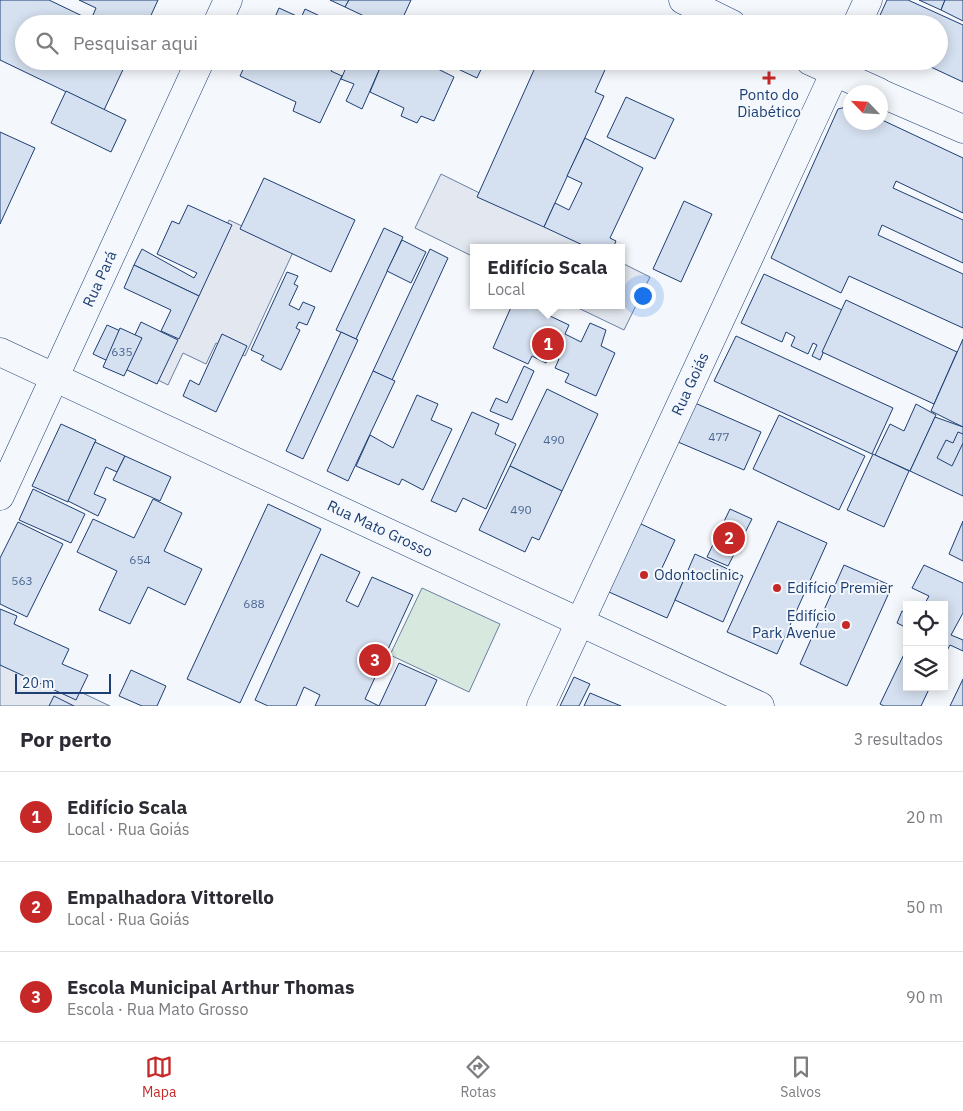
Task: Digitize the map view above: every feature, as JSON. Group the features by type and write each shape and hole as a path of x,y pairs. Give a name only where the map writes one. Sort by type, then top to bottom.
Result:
{"street":[{"path":"221,15 228,0"},
{"path":"683,0 714,15"},
{"path":"861,15 868,0"},
{"name":"Rua Pará","path":"0,496 196,70"},
{"name":"Rua Goiás","path":"541,706 836,70"},
{"path":"842,70 867,85"},
{"path":"888,96 963,129"},
{"name":"Rua Mato Grosso","path":"0,352 760,706"}],"shaded area":[{"path":"441,174 583,244 470,244 470,255 415,228"},
{"path":"229,220 294,250 245,356 216,343 206,364 183,353 168,385 156,379"},
{"path":"625,264 650,277 624,330 580,309 625,309"},
{"path":"422,588 500,624 469,692 390,655"},
{"path":"0,654 110,706 0,706"}],"building":[{"path":"0,0 49,0 80,15 15,15 15,67 0,60"},
{"path":"79,0 158,0 151,15 93,15 96,8"},
{"path":"330,0 349,0 345,7"},
{"path":"349,0 411,0 404,15 362,15 345,7"},
{"path":"887,0 908,0 941,15 880,15"},
{"path":"919,0 945,0 941,10"},
{"path":"945,0 963,0 963,21 941,10"},
{"path":"279,8 294,15 276,15"},
{"path":"305,9 318,15 302,15"},
{"path":"948,18 963,25 963,82 937,70 948,70"},
{"path":"21,70 123,70 104,110"},
{"path":"243,70 332,70 342,76 320,123 293,111 296,102 240,76"},
{"path":"345,70 379,70 362,109 346,101 354,84 341,79"},
{"path":"379,70 440,70 454,77 434,121 421,116 417,123 401,116 404,108 370,92"},
{"path":"460,70 481,70 477,78"},
{"path":"534,70 605,70 595,92 604,96 544,227 477,197"},
{"path":"66,91 126,120 111,152 51,123"},
{"path":"626,97 674,119 655,159 607,137"},
{"path":"843,108 843,130 888,130 888,123 963,158 963,213 896,181 893,188 963,220 963,263 882,225 878,235 963,274 963,328 849,276 841,293 771,258 838,109"},
{"path":"0,132 35,148 0,224"},
{"path":"585,138 643,168 610,238 616,241 615,244 580,244 544,227 555,203 569,210 582,183 567,176"},
{"path":"264,178 355,220 331,272 240,229"},
{"path":"684,201 712,214 681,282 653,269"},
{"path":"188,205 232,225 199,296 134,265 142,249 194,278 197,273 157,254 172,221 179,224"},
{"path":"384,228 403,237 356,339 336,330"},
{"path":"402,240 426,252 411,283 387,271"},
{"path":"430,249 448,258 392,380 373,371"},
{"path":"134,265 199,296 179,339 161,331 171,310 124,288"},
{"path":"287,272 298,276 294,284 298,286 289,305 299,310 303,302 315,307 307,325 299,322 296,328 300,330 281,370 261,360 264,356 251,350"},
{"path":"764,274 842,310 820,360 812,356 817,345 813,343 808,354 791,346 795,337 786,332 782,342 741,323"},
{"path":"846,300 957,352 934,404 822,352"},
{"path":"510,309 553,309 550,316 569,325 565,334 581,342 590,323 606,330 601,346 615,353 596,396 565,382 569,374 555,368 559,359 550,355 546,363 532,356 528,364 493,348"},
{"path":"141,322 178,340 157,384 93,354 107,325 134,337"},
{"path":"120,328 142,338 124,376 103,367"},
{"path":"341,332 358,340 303,459 286,451"},
{"path":"222,334 247,346 216,412 183,396 190,380 199,385"},
{"path":"736,336 893,408 872,454 714,381"},
{"path":"963,339 963,427 931,411"},
{"path":"524,366 534,371 512,420 490,411 496,398 507,403"},
{"path":"373,371 395,381 348,481 327,471"},
{"path":"547,389 598,414 562,491 510,466"},
{"path":"417,395 438,404 431,420 452,429 423,490 402,479 399,485 356,466 370,435 393,448"},
{"path":"695,403 761,432 744,470 678,442"},
{"path":"916,404 936,415 910,471 875,455 890,424 904,431"},
{"path":"472,412 499,424 495,434 516,444 486,509 463,498 456,512 431,501"},
{"path":"779,415 865,456 839,510 753,469"},
{"path":"935,417 963,427 963,496 910,471"},
{"path":"61,424 96,440 68,502 32,486"},
{"path":"958,432 963,434 963,443 952,466 937,458 946,440 953,443"},
{"path":"95,442 125,456 117,472 106,467 94,494 106,499 98,516 68,501"},
{"path":"873,454 909,471 884,527 847,510"},
{"path":"125,456 171,477 160,501 113,480"},
{"path":"510,466 562,491 539,540 532,537 525,552 479,530"},
{"path":"33,489 85,514 71,543 19,520"},
{"path":"153,499 182,513 164,551 202,569 185,605 148,587 130,624 99,610 117,571 77,552 93,519 134,538"},
{"path":"268,504 321,529 240,703 187,679"},
{"path":"730,509 752,519 728,566 707,557"},
{"name":"Edifício Premier","path":"778,521 827,543 777,654 727,632"},
{"path":"963,521 963,561 949,554"},
{"path":"18,522 63,544 27,617 0,604 0,558"},
{"name":"Odontoclinic","path":"639,523 675,540 661,570 684,580 667,618 609,592"},
{"path":"321,554 360,572 346,601 358,607 372,577 413,595 365,699 379,706 315,706 320,695 304,687 296,706 268,706 255,700"},
{"path":"695,554 743,576 723,622 675,600"},
{"name":"Edifício Park Avenue","path":"844,565 892,586 847,686 800,664"},
{"path":"924,565 963,583 963,613 951,635 963,640 963,651 950,645 948,649 948,601 926,601 929,596 912,588"},
{"path":"0,609 17,616 14,624 69,649 62,664 88,675 76,700 0,665"},
{"path":"902,611 903,611 903,626 897,623"},
{"path":"903,656 903,691 928,691 921,706 884,706 880,704"},
{"path":"399,663 437,680 425,706 379,706"},
{"path":"131,670 166,686 157,706 142,706 119,696"},
{"path":"574,677 590,684 579,706 560,706"},
{"path":"963,679 963,706 950,706"},
{"path":"590,693 621,706 584,706"},
{"path":"54,696 74,706 49,706"}],"place":[{"name":"Ponto do Diabético","path":"769,78"},
{"name":"Edifício Scala","path":"548,344"},
{"name":"Empalhadora Vittorello","path":"729,538"},
{"name":"Odontoclinic","path":"644,575"},
{"name":"Edifício Premier","path":"777,588"},
{"name":"Edifício Park Avenue","path":"846,625"},
{"name":"Escola Municipal Arthur Thomas","path":"375,660"}]}
